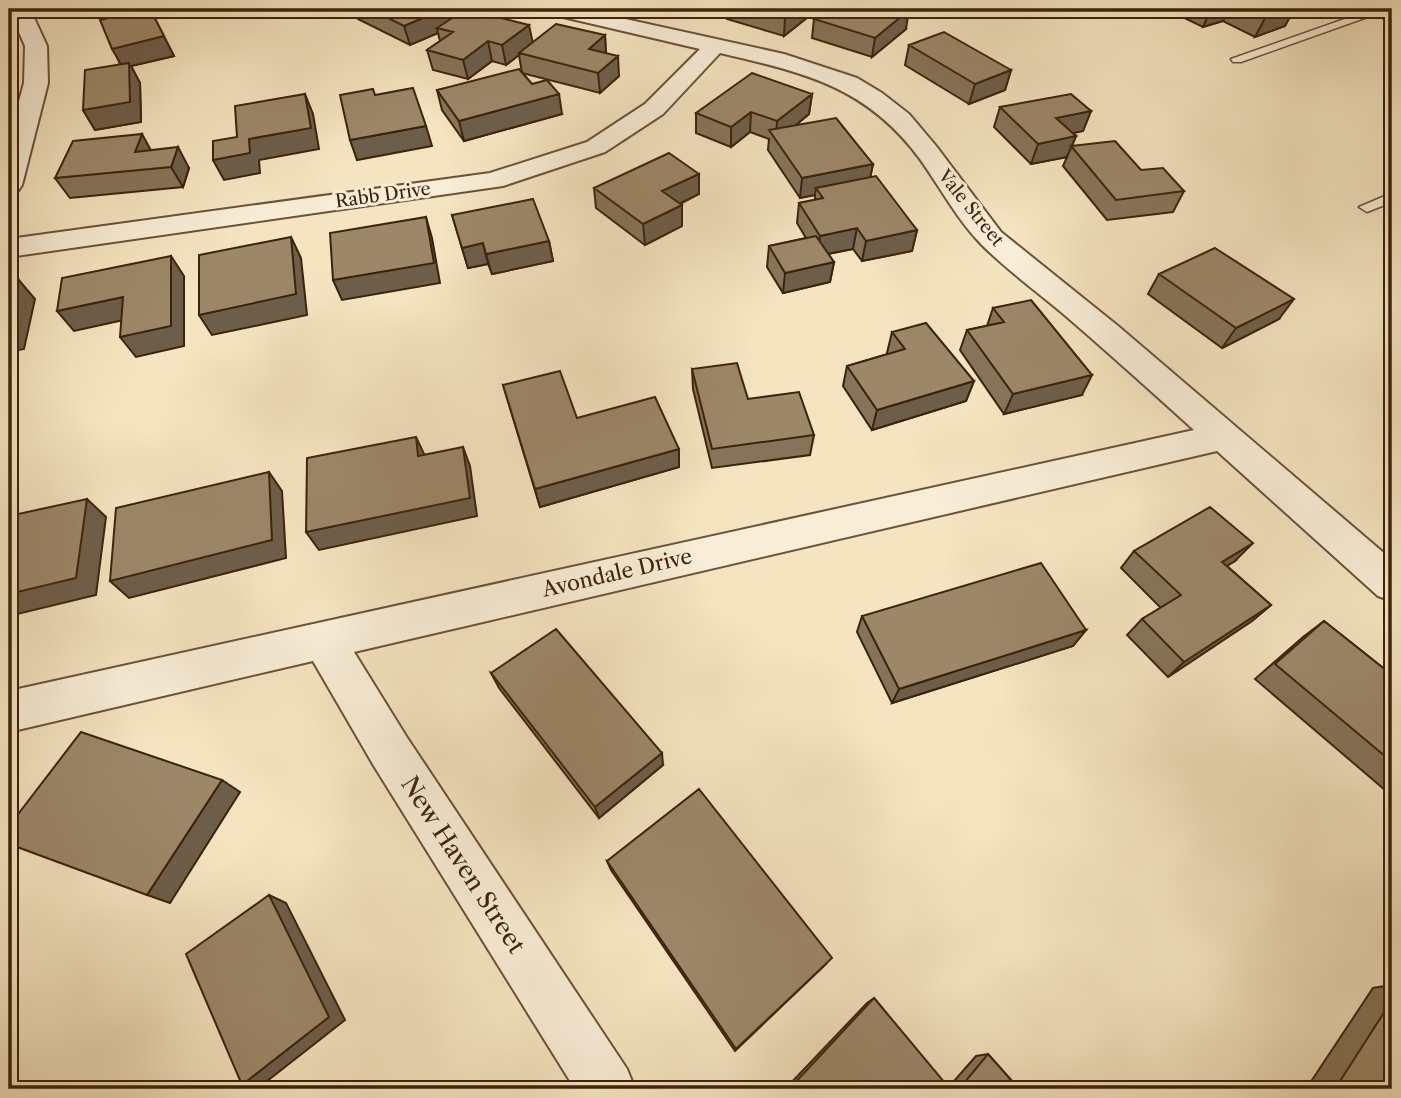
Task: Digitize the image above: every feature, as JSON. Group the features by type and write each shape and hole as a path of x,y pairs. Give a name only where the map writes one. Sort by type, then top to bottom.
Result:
{"street":[{"path":"9,185 36,83 36,46 19,9"},
{"name":"Vale Street","path":"553,9 827,74 874,98 900,119 926,150 991,239 1107,334 1392,584"},
{"name":"Rabb Drive","path":"9,248 494,180 596,147 654,109 716,46"},
{"name":"Avondale Drive","path":"9,711 1225,436"},
{"name":"New Haven Street","path":"323,639 390,751 607,1089"}],"lane":[{"path":"1237,59 1384,11"},
{"path":"1367,207 1392,197"}],"building":[{"path":"150,9 164,36 112,49 100,20"},
{"path":"370,9 444,9 404,26"},
{"path":"466,9 529,25 502,45 488,41 463,60 427,50 453,32 437,28"},
{"path":"757,9 796,9 785,17"},
{"path":"828,9 846,9 865,14 872,9 909,10 875,38 814,19"},
{"path":"556,24 605,35 589,49 618,56 598,73 519,53"},
{"path":"944,32 1011,70 975,84 909,45"},
{"path":"129,63 130,102 83,110 85,70"},
{"path":"519,69 532,84 547,80 559,94 459,121 437,90"},
{"path":"752,73 812,94 777,121 751,112 731,127 696,113"},
{"path":"413,88 426,126 350,140 340,95 373,89 375,95"},
{"path":"305,94 311,128 249,139 250,153 213,160 213,141 237,137 235,106"},
{"path":"1071,94 1091,111 1056,118 1076,136 1038,144 1000,107"},
{"path":"836,118 873,164 802,178 769,130"},
{"path":"142,134 135,152 178,147 171,167 55,178 73,141"},
{"path":"1115,141 1141,170 1163,168 1184,191 1116,200 1071,146"},
{"path":"669,153 699,174 662,191 682,205 643,224 594,188"},
{"path":"876,176 917,230 866,241 857,228 820,236 799,203 823,198 816,188"},
{"path":"533,199 549,241 486,254 483,243 462,248 452,215"},
{"path":"426,217 434,263 333,280 330,233"},
{"path":"816,236 834,262 785,273 769,246"},
{"path":"291,237 296,294 199,315 199,255"},
{"path":"1215,248 1294,299 1236,328 1159,274"},
{"path":"171,256 171,326 120,337 123,297 57,311 62,278"},
{"path":"18,279 9,317 9,281"},
{"path":"1031,300 1092,375 1013,394 967,330 1004,322 993,308"},
{"path":"926,323 974,381 877,410 847,366 905,349 892,332"},
{"path":"737,363 748,399 799,392 814,435 712,449 692,369"},
{"path":"560,371 577,418 655,397 679,449 535,489 503,385"},
{"path":"416,437 418,456 463,447 470,498 306,532 307,458"},
{"path":"269,472 272,540 110,581 116,508"},
{"path":"87,499 76,578 9,594 9,516"},
{"path":"1210,507 1253,543 1222,562 1271,605 1184,662 1142,619 1181,595 1134,551"},
{"path":"1041,563 1086,630 899,689 862,616"},
{"path":"1324,621 1392,675 1392,762 1275,664"},
{"path":"556,629 662,753 595,807 491,673"},
{"path":"81,732 222,780 147,895 9,844 9,826"},
{"path":"699,789 832,958 736,1049 607,861"},
{"path":"269,895 329,1017 242,1085 186,954"},
{"path":"874,998 950,1089 793,1089 791,1087"},
{"path":"1392,1000 1392,1089 1335,1089"},
{"path":"988,1054 1019,1089 959,1089"}]}
